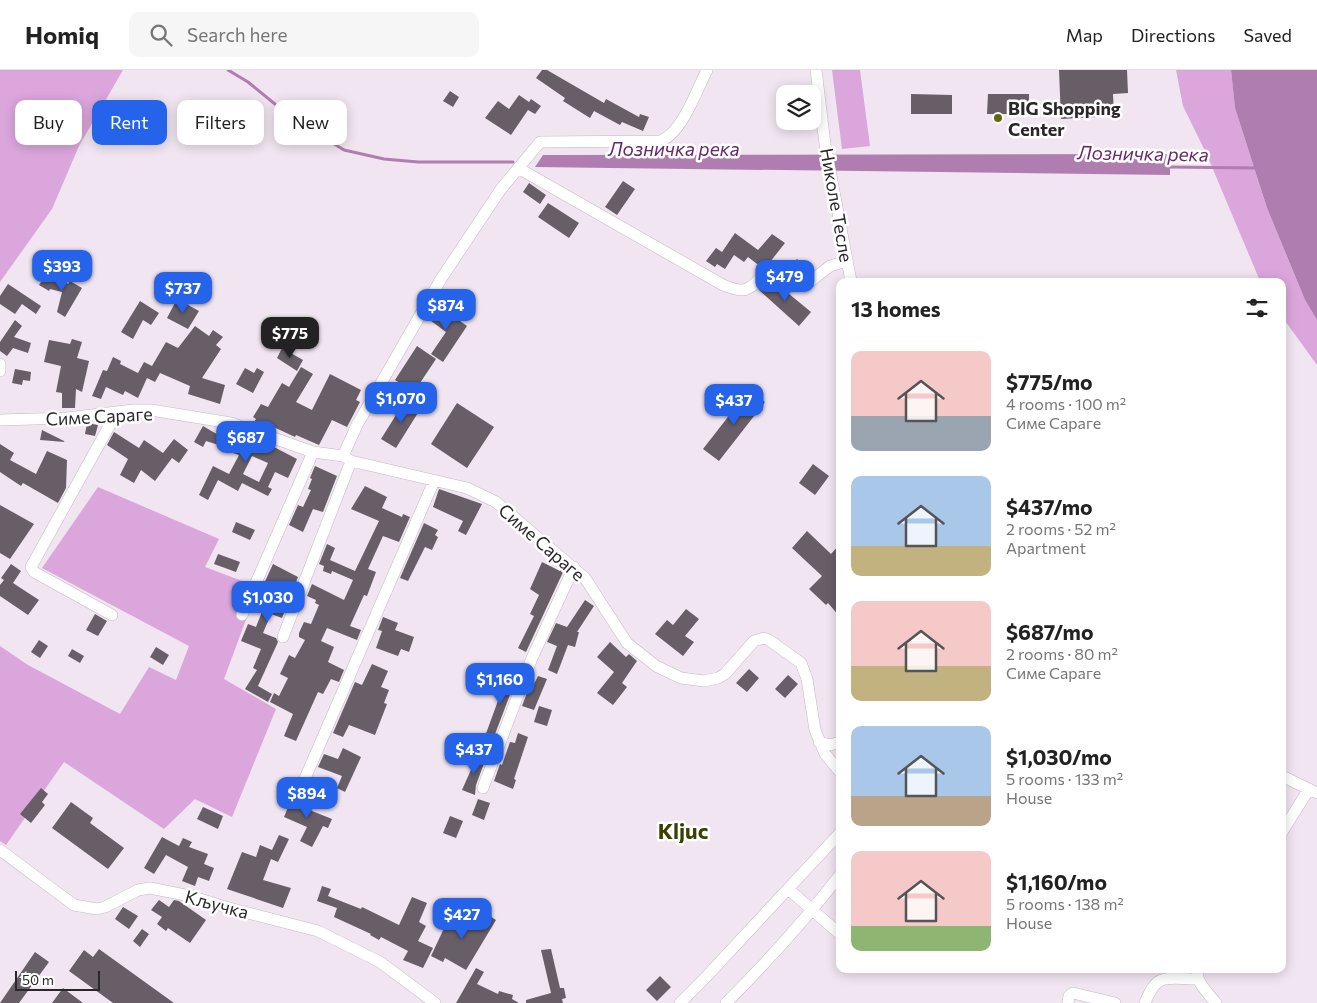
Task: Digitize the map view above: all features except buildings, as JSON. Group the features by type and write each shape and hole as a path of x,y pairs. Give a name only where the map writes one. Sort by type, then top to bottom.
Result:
{"street":[{"path":"284,636 357,425 441,279 501,189 540,142 660,141 666,139 676,130 707,70"},
{"name":"Николе Тесле","path":"816,70 826,144 850,278"},
{"path":"518,168 736,290 750,289 769,271 775,269 781,270 801,284 807,284 830,266 847,261"},
{"path":"0,364 0,371"},
{"name":"Симе Сараге","path":"0,420 67,418 151,410 231,423 313,452 347,458 467,488 496,502 574,567 593,588 627,643 656,666 681,678 704,681 718,678 725,674 754,641 764,638 797,658 804,668 815,730 825,754 836,767"},
{"path":"112,615 34,572 31,567 118,412"},
{"path":"242,615 313,452"},
{"path":"303,783 434,481"},
{"path":"483,788 532,658 574,567"},
{"path":"820,742 830,745 836,743"},
{"path":"1286,778 1313,791 1286,827"},
{"path":"680,1003 836,837"},
{"name":"Кључка","path":"0,850 74,905 84,908 105,907 138,890 150,888 190,896 318,931 380,962 436,1003"},
{"path":"726,1003 764,964 836,880"},
{"path":"788,889 836,931"},
{"path":"1145,1003 1155,982 1162,979 1198,974 1216,1003"},
{"path":"1068,1003 1069,996 1073,993 1115,1003"}],"shaded area":[{"path":"0,70 123,70 106,100 92,100 92,124 82,141 82,100 15,100 15,145 80,145 52,209 0,282"},
{"path":"832,70 860,70 870,146 842,149"},
{"path":"1176,70 1231,70 1235,108 1267,208 1305,300 1317,320 1317,365 1286,322 1286,278 1259,278 1207,155 1183,106"},
{"path":"1231,70 1317,70 1317,320 1305,300 1267,208 1235,108"},
{"path":"1170,154 1170,175 535,167 543,155"},
{"path":"98,487 219,539 205,567 258,587 224,679 276,709 232,817 195,799 164,829 64,762 6,845 0,841 0,646 28,665 120,714 149,667 176,680 189,646 42,568"}],"waterway":[{"name":"Лозничка река","path":"228,70 248,82 292,118 344,150 384,159 418,162 513,162"},
{"name":"Лозничка река","path":"1168,167 1257,168"}],"place":[{"name":"BIG Shopping Center","path":"998,118"}],"district":[{"name":"Kljuc","path":"683,830"}]}
